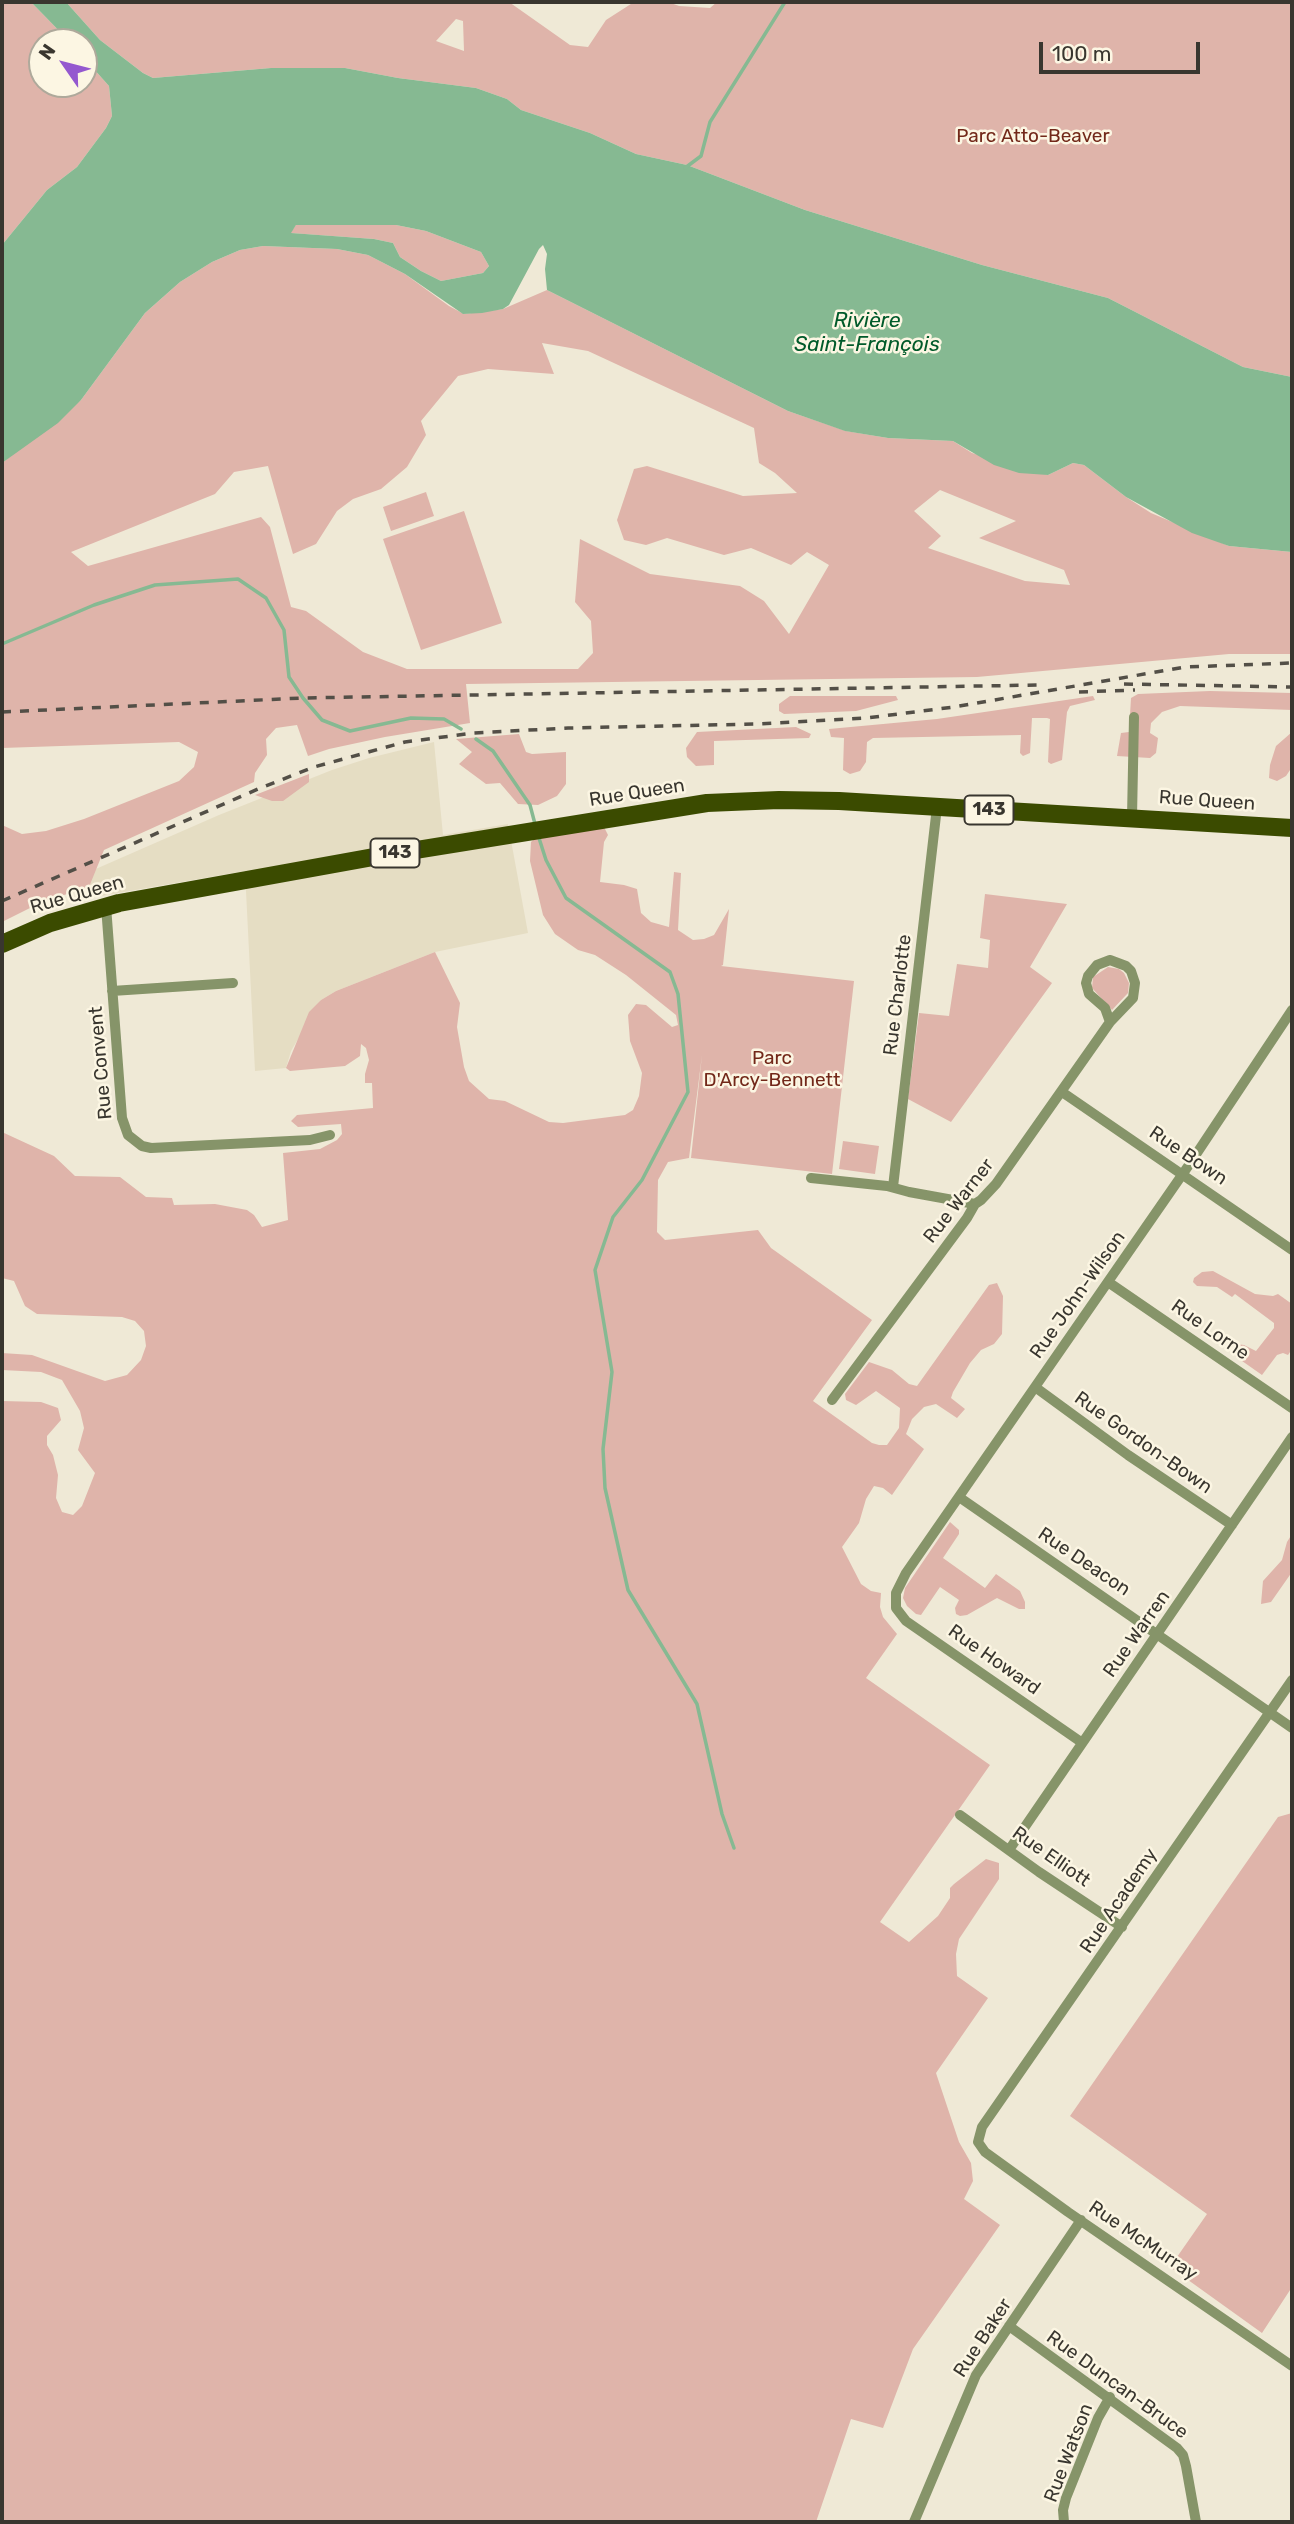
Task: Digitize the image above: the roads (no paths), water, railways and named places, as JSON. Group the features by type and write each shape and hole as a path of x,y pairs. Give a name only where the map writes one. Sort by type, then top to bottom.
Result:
{"main road":[{"name":"Rue Queen","path":"2,944 50,923 106,906 210,885 707,803 794,800 1292,828"}],"street":[{"path":"1132,817 1134,718"},
{"name":"Rue Charlotte","path":"893,1187 937,807"},
{"name":"Rue Convent","path":"106,906 122,1118 128,1135 142,1146 160,1148 310,1140 330,1135"},
{"name":"Rue Warner","path":"832,1400 967,1218 975,1203 982,1200 996,1184 1110,1022 1133,998 1135,983 1131,971 1126,966 1110,960 1097,965 1086,983 1089,994 1105,1008 1110,1022"},
{"path":"112,991 233,983"},
{"name":"Rue John-Wilson","path":"895,1601 899,1583 1183,1174 1292,1010"},
{"name":"Rue Bown","path":"1062,1091 1292,1250"},
{"path":"811,1178 893,1187 916,1194 975,1203"},
{"name":"Rue Lorne","path":"1108,1282 1292,1408"},
{"name":"Rue Gordon-Bown","path":"1035,1387 1128,1455 1232,1525"},
{"name":"Rue Warren","path":"1009,1850 1292,1437"},
{"name":"Rue Deacon","path":"959,1497 1292,1728"},
{"name":"Rue Howard","path":"895,1601 899,1614 906,1621 1081,1742"},
{"name":"Rue Academy","path":"978,2142 982,2127 1292,1681"},
{"name":"Rue Elliott","path":"960,1815 1122,1927"},
{"name":"Rue McMurray","path":"978,2142 985,2151 1292,2367"},
{"name":"Rue Baker","path":"914,2522 976,2375 1082,2220"},
{"name":"Rue Duncan-Bruce","path":"1009,2326 1051,2359 1170,2440 1183,2455 1196,2522"},
{"name":"Rue Watson","path":"1064,2522 1066,2498 1098,2418 1110,2397"}],"water":[{"name":"Rivière Saint-François","path":"31,2 66,2 89,28 56,28"},
{"name":"Rivière Saint-François","path":"98,38 153,78 271,68 345,68 476,88 507,99 521,110 590,133 636,154 687,165 805,210 982,265 1108,298 1243,367 1292,377 1292,552 1229,546 1192,533 1126,497 1084,465 1073,463 1048,475 1019,473 994,465 953,441 888,438 845,431 788,411 547,290 547,254 543,245 509,305 503,309 463,314 405,274 368,255 337,249 263,246 240,250 212,262 180,282 145,313 81,400 58,423 2,463 2,245 47,190 77,167 106,128 112,116 109,86 98,74","holes":["296,225 396,225 426,231 481,252 489,266 483,273 441,281 400,257 393,243 374,239 291,233"]}],"waterway":[{"path":"685,168 701,156 710,122 785,2"},
{"path":"2,644 94,605 155,585 238,579 266,598 284,630 289,677 322,720 350,731 411,718 444,719 461,729"},
{"path":"476,739 493,751 530,805 535,824"},
{"path":"538,835 546,860 566,898 670,972 678,994 688,1092 642,1180 613,1217 595,1270 612,1372 603,1449 605,1488 628,1590 697,1704 722,1814 734,1848"}],"railway":[{"path":"2,901 258,789 314,767 405,742 474,733 568,728 756,724 867,718 954,707 1185,667 1292,663"},
{"path":"1124,684 1292,687"},
{"path":"2,712 303,698 1037,685"},
{"path":"1079,692 1135,690"}],"park label":[{"name":"Parc Atto-Beaver","path":"1033,137"},
{"name":"Parc D'Arcy-Bennett","path":"772,1070"}]}
